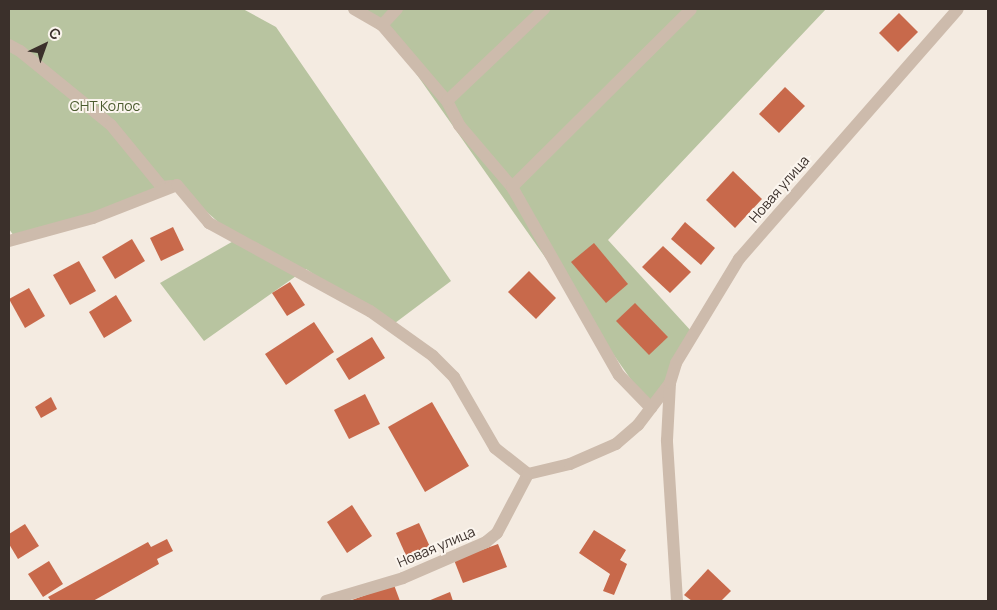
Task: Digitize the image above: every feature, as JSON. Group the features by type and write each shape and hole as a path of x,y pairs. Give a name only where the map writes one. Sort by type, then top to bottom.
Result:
{"street":[{"path":"354,9 382,25 446,101 458,125 512,188 619,375 651,408"},
{"path":"382,25 397,9"},
{"path":"446,101 544,9"},
{"path":"512,188 691,9"},
{"name":"Новая улица","path":"326,601 403,578 486,542 497,533 528,474 570,464 616,444 651,408 670,383 686,342 739,259 958,9"},
{"path":"9,45 20,51 111,125 162,187 177,185"},
{"path":"9,241 92,218 177,185"},
{"path":"177,185 209,223 370,311 433,356 454,377 495,448 528,474"},
{"name":"Новая улица","path":"670,383 667,440 677,601"}],"green space":[{"name":"СНТ Колос","path":"9,9 243,9 276,27 451,281 391,326 306,269 204,341 160,283 237,239 177,185 16,239 9,229"},
{"path":"361,9 826,9 608,240 692,332 651,408 382,25"}],"building":[{"path":"899,13 918,32 898,52 879,33"},
{"path":"785,87 805,106 779,133 759,114"},
{"path":"733,171 762,199 735,228 706,200"},
{"path":"685,222 715,248 701,265 671,239"},
{"path":"173,227 184,250 161,261 150,238"},
{"path":"132,239 145,261 115,279 102,257"},
{"path":"594,243 628,284 606,303 571,262"},
{"path":"663,246 691,272 670,293 642,267"},
{"path":"79,261 96,291 70,305 53,275"},
{"path":"529,271 556,298 536,319 508,292"},
{"path":"290,282 305,305 287,316 272,293"},
{"path":"29,288 45,316 25,328 9,299"},
{"path":"116,295 132,321 104,338 89,312"},
{"path":"635,303 668,337 649,355 616,321"},
{"path":"314,322 334,352 286,385 265,354"},
{"path":"372,337 385,358 349,380 336,359"},
{"path":"365,394 380,424 349,439 334,410"},
{"path":"51,397 57,409 41,418 35,407"},
{"path":"432,402 469,466 425,492 388,427"},
{"path":"352,505 372,536 347,553 327,522"},
{"path":"419,523 431,549 408,560 396,533"},
{"path":"25,524 39,546 18,559 9,544 9,534"},
{"path":"594,530 626,550 620,560 627,564 614,595 603,591 610,574 579,553"},
{"path":"167,539 173,551 157,559 159,564 93,601 51,601 48,597 148,542 151,547"},
{"path":"498,544 507,567 463,583 454,560"},
{"path":"49,561 63,584 43,597 28,574"},
{"path":"708,569 731,591 721,601 692,601 684,595"},
{"path":"394,585 400,601 349,601"},
{"path":"450,592 453,601 428,601"}]}
